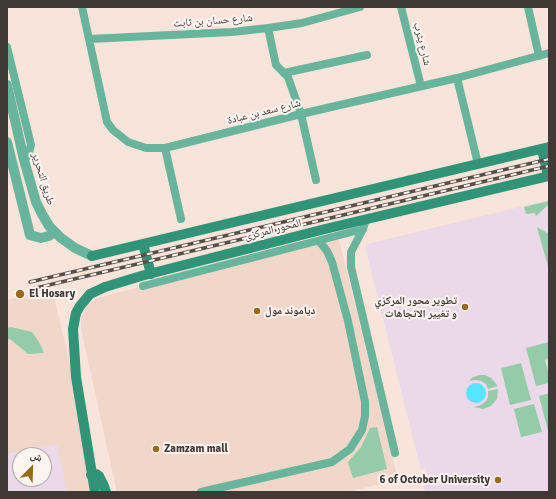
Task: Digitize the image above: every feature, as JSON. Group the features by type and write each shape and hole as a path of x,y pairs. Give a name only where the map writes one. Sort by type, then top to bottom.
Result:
{"main road":[{"name":"المحور المركزى","path":"92,256 545,148"},
{"path":"545,148 549,176"},
{"name":"المحور المركزى","path":"91,475 76,377 73,329 75,317 80,306 90,294 97,290 151,274 366,218 549,176"},
{"path":"143,244 151,274"},
{"path":"95,492 91,475 96,474 106,492"}],"street":[{"name":"شارع سعد بن عبادة","path":"82,7 107,122 113,130 128,142 146,148 165,148 301,114 457,78 549,53"},
{"name":"شارع حسان بن ثابت","path":"89,39 232,32 268,28 302,23 360,7"},
{"name":"شارع يثرب","path":"401,7 421,86"},
{"path":"528,7 539,56"},
{"path":"268,28 276,65 290,82 301,114 316,180"},
{"path":"7,47 31,145 28,156 24,160"},
{"path":"284,73 367,55"},
{"path":"457,78 478,164"},
{"name":"طريق التحرير","path":"7,85 24,160 38,208 45,221 54,231 75,248 92,256"},
{"path":"7,142 30,236 41,238 49,236 54,231"},
{"path":"165,148 181,219"},
{"path":"7,170 16,176"},
{"path":"366,218 363,229 351,252 351,267 395,453"},
{"path":"143,286 363,229"},
{"path":"201,492 332,462 350,449 362,430 365,416 365,402 348,321 332,262 320,241"}],"shaded area":[{"name":"تطوير محور المركزي و تغيير الاتجاهات","path":"549,200 549,492 425,492 423,482 429,480 425,467 421,470 366,250 367,244"},
{"path":"338,236 398,480 351,492 117,492 81,329 81,320 86,307 97,298"},
{"path":"52,289 101,492 7,492 7,300"},
{"path":"57,444 67,492 7,492 7,454 12,453 12,487 52,487 52,447 42,447"}],"green space":[{"path":"549,201 549,204 536,216 535,213 526,214 524,207"},
{"path":"537,227 549,234 549,270"},
{"path":"11,327 32,332 44,353 28,354 10,339 7,340 7,328"},
{"path":"549,342 549,359 545,360 549,375 549,383 536,386 526,348"},
{"path":"521,363 531,400 510,405 501,368"},
{"path":"485,375 491,378 498,386 488,389 486,384 481,381 469,381 473,377"},
{"path":"498,389 497,399 491,406 483,409 474,407 481,405 486,401 488,391"},
{"path":"549,393 549,430 548,431 539,396"},
{"path":"534,404 542,432 521,437 514,409"},
{"path":"377,427 387,469 353,478 348,462 361,447 370,428"}],"water":[{"path":"472,383 480,383 486,389 486,397 480,403 472,403 466,397 466,389"}],"railway":[{"path":"30,282 549,159"},
{"path":"32,289 549,166"}],"place":[{"name":"El Hosary","path":"20,294"},
{"name":"تطوير محور المركزي و تغيير الاتجاهات","path":"465,307"},
{"name":"دياموند مول","path":"257,311"},
{"name":"Zamzam mall","path":"156,449"},
{"name":"6 of October University","path":"498,480"}]}
